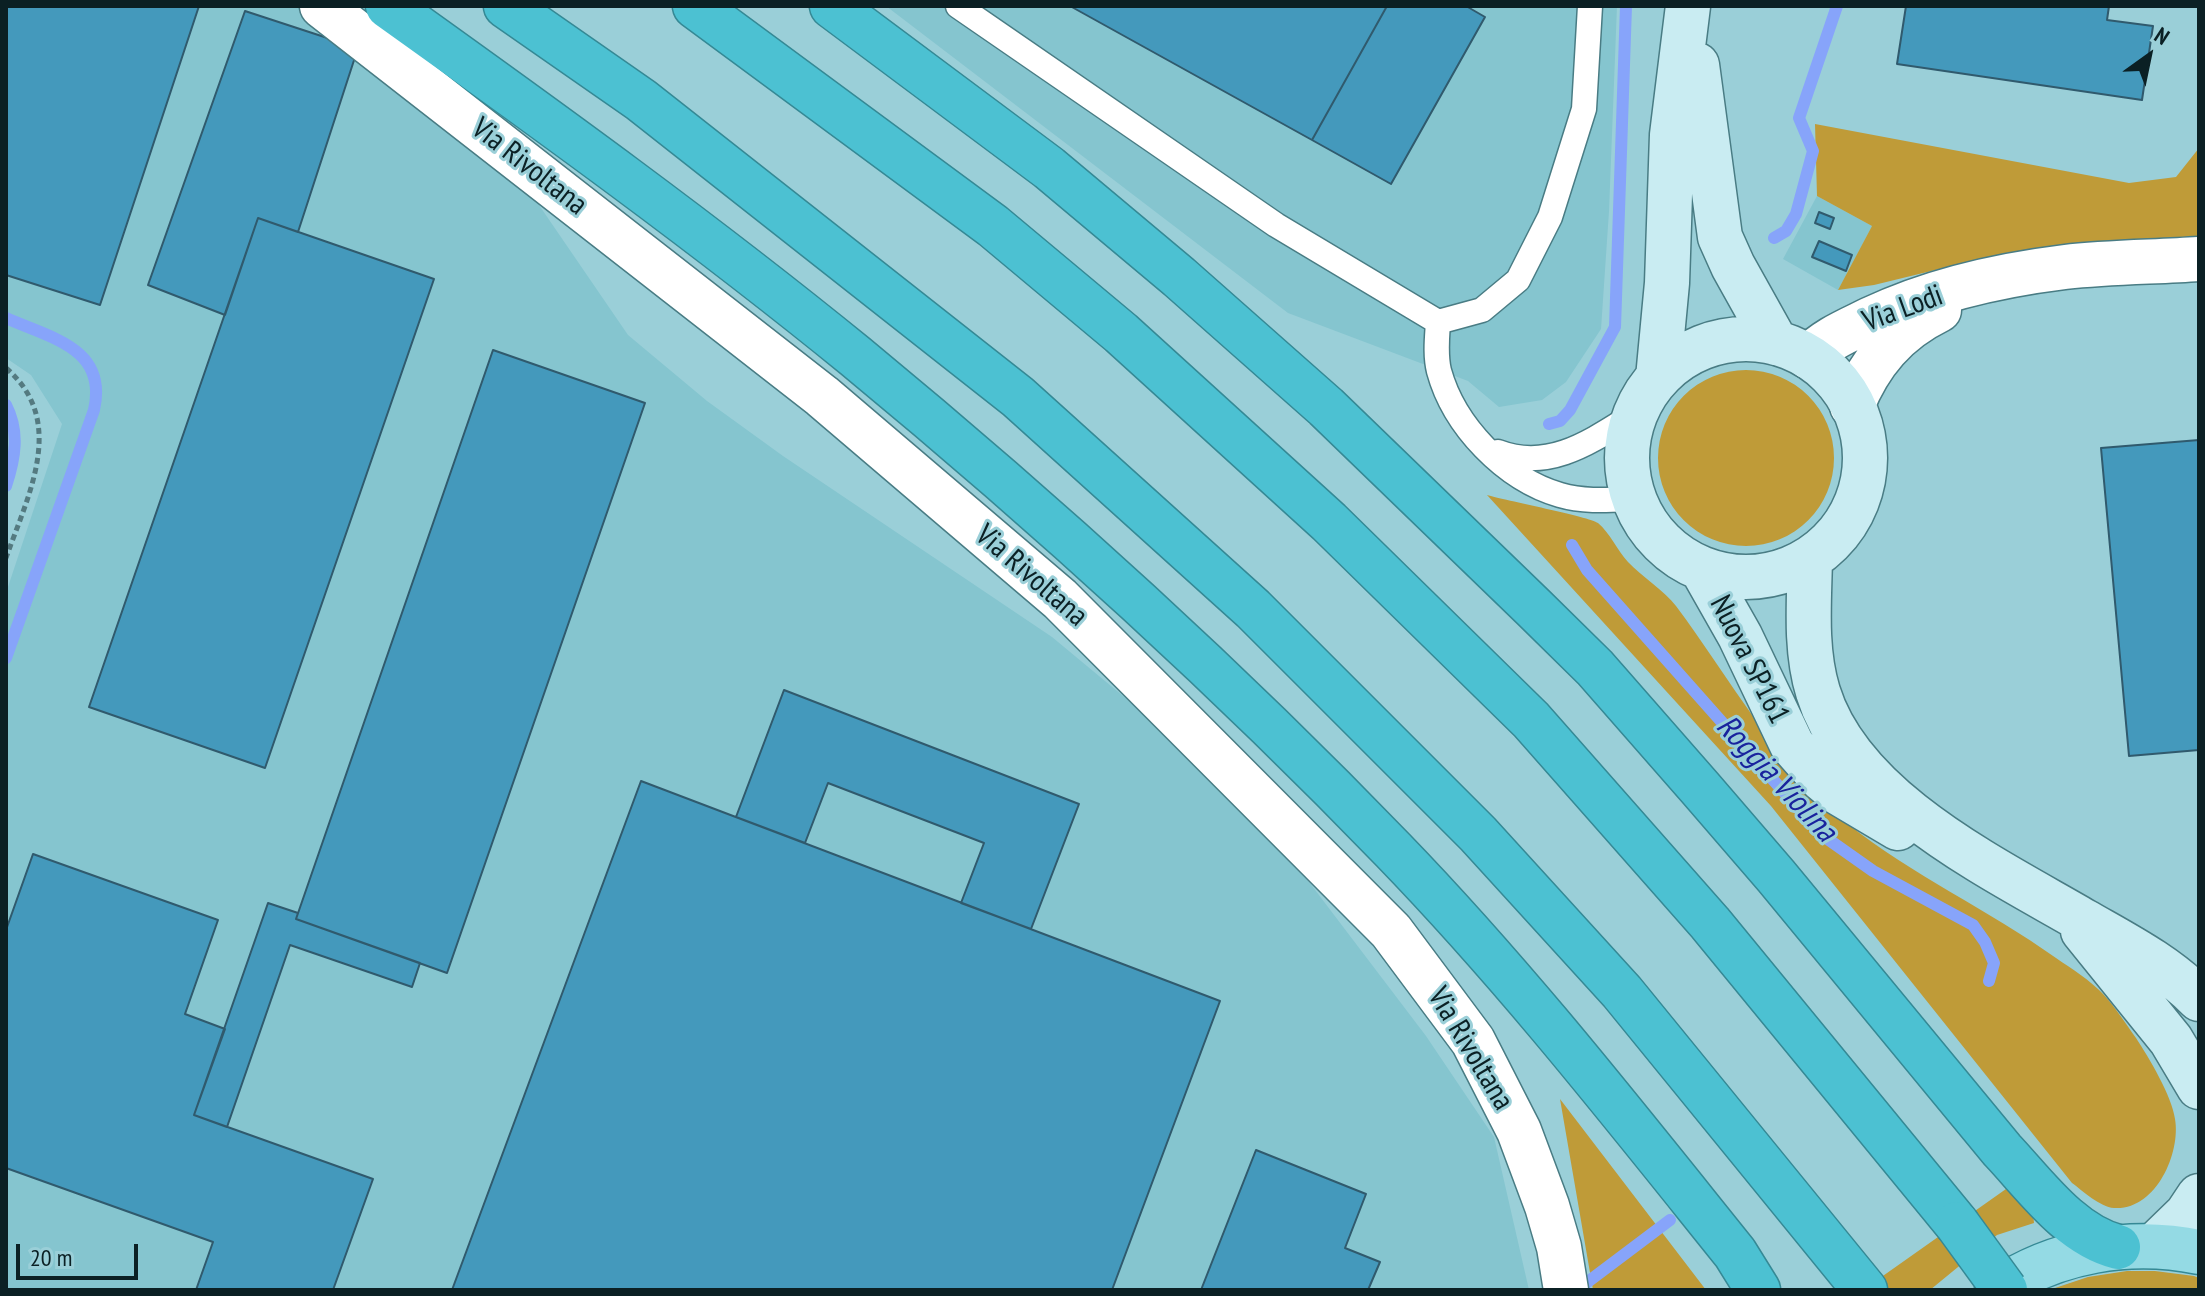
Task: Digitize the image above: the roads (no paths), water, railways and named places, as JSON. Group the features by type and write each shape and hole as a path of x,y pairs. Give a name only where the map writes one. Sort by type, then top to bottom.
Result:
{"highway":[{"path":"388,6 646,194 852,354 1060,531 1203,660 1396,853 1518,985 1735,1253 1758,1290"},
{"path":"506,6 641,100 1018,397 1253,609 1478,834 1622,992 1865,1289"},
{"path":"695,6 929,177 1121,333 1265,462 1473,661 1531,720 1682,891 1957,1224 2005,1290"},
{"path":"832,6 1049,168 1189,286 1390,469 1595,668 1776,876 2021,1170 2061,1212 2102,1243 2136,1247"}],"main road":[{"name":"Nuova SP161","path":"1689,6 1720,237 1733,266 1792,350 1834,379 1860,423 1865,451 1860,493 1841,531 1810,559 1786,571 1760,577 1732,577 1702,569 1674,553 1645,522 1634,499 1627,455 1647,396 1667,283 1672,135 1689,6"},
{"path":"1647,396 1683,357 1710,345 1739,339 1792,350"},
{"name":"Nuova SP161","path":"1810,559 1809,641 1815,680 1826,713 1843,743 1870,777 1959,848 2159,965 2199,999"},
{"name":"Nuova SP161","path":"1702,569 1740,636 1792,745 1822,779 1874,816 1915,835 1959,848"},
{"name":"Nuova SP161","path":"2067,911 2171,1040 2199,1087"},
{"path":"2136,1247 2187,1214 2199,1196"},
{"path":"1997,1290 2058,1260 2136,1247 2199,1252"}],"street":[{"name":"Via Rivoltana","path":"322,6 822,396 1060,599 1391,931 1473,1041 1493,1078 1534,1168 1565,1279"},
{"name":"Via Lodi","path":"1792,350 1829,340 1891,310 2005,277 2065,267 2199,259"},
{"name":"Via Lodi","path":"1852,406 1871,367 1900,334 1927,315 2005,277"}],"lane":[{"path":"958,6 1276,225 1438,322 1482,310 1518,280 1550,217 1584,109 1590,6"},
{"path":"1438,322 1437,356 1445,388 1459,416 1502,463 1552,492 1586,499 1634,499"},
{"path":"1486,448 1521,460 1560,455 1585,444 1647,396"}],"waterway":[{"path":"1549,424 1560,421 1570,410 1615,327 1626,6"},
{"name":"Roggia Violina","path":"1774,238 1786,231 1796,214 1813,151 1799,118 1837,6"},
{"path":"6,318 72,348 92,372 96,389 94,410 6,658"},
{"path":"6,405 15,435 12,466 6,486"},
{"name":"Roggia Violina","path":"1572,545 1587,570 1822,835 1873,871 1973,925 1994,963 1989,981"},
{"name":"Roggia Violina","path":"1577,1290 1670,1220"}]}
